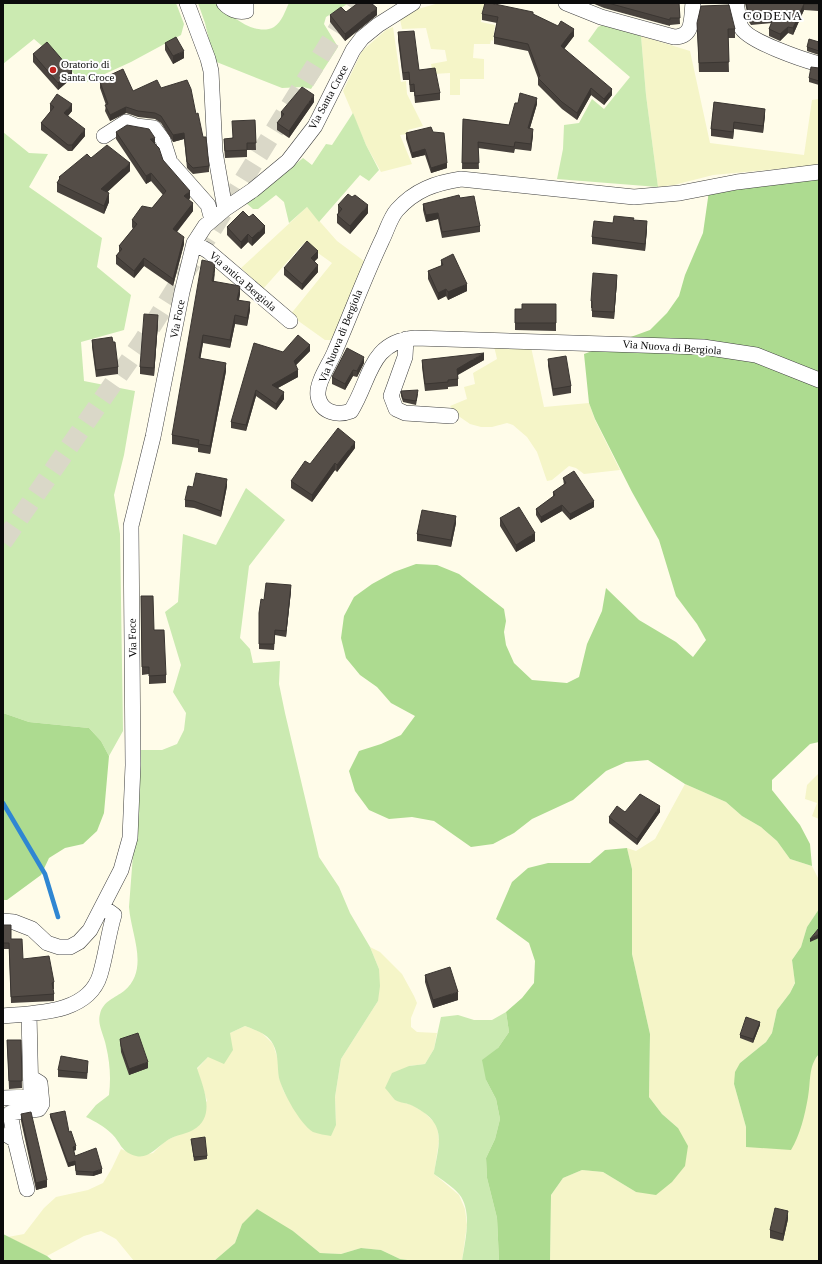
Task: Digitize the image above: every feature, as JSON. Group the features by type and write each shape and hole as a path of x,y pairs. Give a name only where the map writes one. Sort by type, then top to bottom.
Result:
{"street":[{"path":"187,3 211,71 215,152 225,209"},
{"path":"224,3 227,7 241,12 246,11 246,3"},
{"name":"Via Santa Croce","path":"194,243 205,226 225,209 253,190 288,161 315,126 353,50 362,38 378,25 413,3"},
{"path":"566,3 601,17 674,37 682,37 689,29 693,3"},
{"path":"736,3 741,28 749,37 804,60 819,64"},
{"path":"104,136 126,122 136,126 154,128 163,140 170,162 208,205 212,220"},
{"name":"Via Nuova di Bergiola","path":"819,172 737,182 680,193 634,197 461,179 430,186 406,200 396,212 379,246 321,383 318,396 325,409 338,414 351,411 372,367 380,354 395,341 431,338 703,348 756,355 819,380"},
{"name":"Via antica Bergiola","path":"194,243 208,251 290,321"},
{"name":"Via Foce","path":"3,921 14,922 32,929 47,943 59,947 70,947 79,942 90,930 121,870 130,838 134,765 131,526 153,437 182,292 194,243"},
{"path":"406,339 405,357 391,396 396,409 405,413 451,416"},
{"path":"3,1016 29,1014 62,1008 83,999 99,977 114,915 103,907"},
{"path":"3,1098 31,1097 29,1014"},
{"path":"27,1189 10,1113 39,1109 42,1104 40,1083 30,1077"},
{"path":"3,1120 7,1135 16,1140"}],"green space":[{"path":"3,3 176,3 184,24 181,35 131,62 85,83 34,39 3,64"},
{"path":"198,3 219,3 229,14 244,24 259,29 267,29 277,25 289,3 349,3 326,17 324,24 338,47 311,89 303,87 282,88 214,61 205,23"},
{"path":"439,3 485,3 481,22 495,25 493,41 491,40 490,44 474,44 473,58 484,59 484,79 460,79 460,95 450,95 450,73 433,74 431,64 447,61 445,50 431,49 426,28 402,29 400,19 418,9"},
{"path":"604,24 641,36 646,95 658,187 557,179 563,149 564,125 579,123 592,99 604,109 630,77 588,41 598,27"},
{"path":"393,27 401,82 406,81 407,94 423,126 408,130 408,134 400,135 412,164 381,172 366,145 343,91 362,51 386,30"},
{"path":"641,36 690,51 710,143 804,155 812,100 819,99 819,165 713,175 674,185 658,187 646,95"},
{"path":"353,113 366,145 379,170 369,181 360,175 319,222 307,207 289,223 284,202 276,195 258,209 253,209 245,202 273,183 303,158 312,165 326,144 332,145"},
{"path":"3,132 29,153 48,154 29,187 102,238 97,267 131,295 124,330 81,342 84,381 135,391 124,455 114,495 120,534 123,731 109,756 101,741 89,728 29,722 3,713"},
{"path":"819,177 819,742 810,744 772,780 772,790 800,825 810,844 812,866 790,859 777,841 761,827 742,816 726,802 685,784 648,760 626,762 606,771 573,800 532,819 514,833 493,844 471,847 434,821 412,817 389,819 369,810 355,791 349,771 359,751 381,744 401,735 415,716 391,703 377,687 360,675 346,658 341,638 344,616 354,597 372,584 394,572 416,564 437,565 459,574 504,609 506,621 504,632 506,645 514,663 532,680 567,683 579,677 587,644 602,611 606,588 639,620 676,642 693,657 706,640 697,624 676,596 659,540 632,492 595,419 589,403 584,354 650,330 667,313 679,296 685,275 703,233 709,191"},
{"path":"307,207 337,241 364,261 335,336 331,340 325,340 290,315 332,263 304,243 263,289 241,268"},
{"path":"494,346 531,347 544,407 589,403 595,420 620,470 584,474 576,468 569,466 552,480 547,481 537,452 527,437 513,425 507,423 492,427 481,427 470,424 457,415 450,406 467,399 464,387 475,384 473,373 497,359"},
{"path":"246,488 285,520 249,566 240,638 250,649 253,663 280,661 279,684 319,857 339,887 350,913 370,947 379,969 380,986 378,1001 341,1059 335,1097 336,1125 331,1136 313,1132 303,1122 288,1100 281,1084 279,1078 278,1061 273,1044 265,1035 245,1026 230,1033 233,1050 224,1064 208,1057 197,1068 205,1093 205,1118 190,1132 175,1136 152,1152 140,1157 124,1150 112,1134 97,1122 86,1117 96,1105 109,1095 110,1077 108,1058 99,1022 100,1014 104,1006 110,1000 124,991 132,982 136,973 138,962 129,907 141,750 162,750 177,744 184,730 186,713 173,692 181,665 165,612 178,602 183,534 216,545"},
{"path":"3,713 29,722 89,728 101,741 109,756 104,813 97,831 83,844 65,848 49,858 41,875 7,900 3,900"},
{"path":"819,773 819,819 812,816 817,803 805,799 807,785"},
{"path":"685,784 726,802 742,816 761,827 777,841 790,859 812,866 819,880 819,909 807,927 801,947 792,960 795,982 790,993 777,1010 772,1033 766,1042 740,1063 734,1084 746,1127 747,1147 810,1074 812,1064 819,1054 819,1261 550,1261 551,1195 563,1178 582,1170 603,1172 636,1192 678,1128 662,1114 649,1097 650,1034 632,954 632,869 627,848 636,851 655,839"},
{"path":"627,848 632,869 632,954 650,1034 649,1097 662,1114 678,1128 688,1146 685,1166 672,1182 656,1195 636,1192 603,1172 582,1170 563,1178 551,1195 550,1261 499,1261 497,1218 487,1178 486,1158 495,1139 500,1119 496,1099 486,1080 482,1060 498,1048 509,1032 506,1012 522,998 534,983 535,961 529,943 496,919 512,882 528,868 548,863 590,863 605,850"},
{"path":"819,909 819,1054 811,1069 808,1097 802,1125 791,1150 746,1147 746,1127 734,1084 735,1072 740,1063 766,1042 772,1033 777,1010 790,993 795,983 792,960 801,947 807,927"},
{"path":"370,947 380,952 402,974 414,996 417,1003 411,1018 411,1027 417,1032 437,1033 434,1049 425,1064 409,1066 395,1100 412,1105 425,1113 437,1125 439,1141 434,1174 459,1195 465,1209 467,1225 462,1261 415,1261 400,1259 381,1250 361,1248 341,1254 320,1253 293,1231 242,1224 235,1243 214,1261 134,1261 116,1239 101,1231 84,1236 47,1256 8,1237 24,1234 44,1208 56,1197 88,1190 103,1183 121,1149 137,1156 153,1153 165,1141 178,1135 207,1101 197,1069 230,1033 245,1026 261,1032 273,1044 278,1060 279,1077 284,1092 293,1106 336,1125 335,1097 341,1059 378,1001 379,969"},
{"path":"506,1012 509,1032 498,1048 486,1080 496,1099 500,1119 495,1139 486,1158 487,1178 497,1218 499,1261 462,1261 467,1226 466,1209 459,1194 434,1174 439,1143 436,1127 432,1120 424,1113 411,1105 395,1100 385,1088 392,1073 409,1066 425,1064 434,1049 441,1017 458,1015 474,1020 492,1020"},
{"path":"257,1209 293,1231 320,1253 341,1254 361,1248 381,1250 400,1259 415,1261 214,1261 235,1243 242,1224"},
{"path":"3,1234 47,1256 53,1261 3,1261"}],"building":[{"path":"358,3 371,3 377,8 345,34 330,15 341,7 346,12"},
{"path":"485,3 533,12 533,14 558,26 561,21 574,29 561,46 612,89 604,99 591,88 577,113 562,102 538,78 540,76 528,44 494,37 498,17 482,14"},
{"path":"608,3 679,3 680,18 670,18 670,20"},
{"path":"746,3 819,4 804,4 793,28 788,27 780,34 769,29 774,16 751,18 749,16"},
{"path":"729,5 735,29 728,29 729,62 699,63 697,23 701,6"},
{"path":"414,31 419,70 435,68 440,93 415,96 414,84 410,85 409,72 403,73 398,32"},
{"path":"176,37 184,51 173,56 165,43"},
{"path":"809,39 819,42 819,51 807,47"},
{"name":"Oratorio di Santa Croce","path":"47,42 72,71 58,83 33,54"},
{"path":"811,67 819,68 819,81 809,78"},
{"path":"123,69 133,91 157,80 161,88 187,80 191,89 196,114 198,113 203,137 206,137 209,166 193,168 187,162 184,133 173,135 161,116 155,113 138,111 126,107 110,115 105,105 108,104 100,82 108,76"},
{"path":"302,87 314,95 289,131 277,123 284,114 281,112"},
{"path":"520,93 537,98 528,128 533,129 531,144 515,142 514,147 478,142 479,163 462,163 463,119 509,125 515,103 518,103"},
{"path":"57,94 72,104 64,113 85,129 72,145 68,145 41,123 54,107 50,104"},
{"path":"714,102 765,109 763,126 734,122 733,132 711,129"},
{"path":"255,120 256,143 247,143 247,150 225,151 224,139 233,138 232,121"},
{"path":"127,125 149,129 155,138 150,139 159,148 163,160 190,191 184,196 193,203 173,229 184,237 173,279 144,258 134,271 116,256 122,249 119,246 137,224 132,220 142,206 152,208 166,191 151,173 146,176 116,132"},
{"path":"431,127 433,132 444,133 447,163 431,168 425,149 412,153 406,133"},
{"path":"107,145 130,163 101,189 109,193 104,206 57,183 60,178 59,177 87,154 91,158"},
{"path":"348,194 352,197 355,195 368,205 350,226 337,215 342,209 338,205"},
{"path":"459,195 460,198 474,196 480,226 442,232 438,213 426,215 423,204"},
{"path":"243,211 249,217 253,214 265,226 252,238 248,234 241,242 227,227"},
{"path":"614,216 647,221 645,244 592,237 594,221 613,223"},
{"path":"307,241 318,251 311,258 318,265 302,284 284,268"},
{"path":"453,254 467,284 448,292 446,289 438,293 428,271 443,265 441,260"},
{"path":"202,260 215,263 212,281 240,286 237,300 250,302 247,318 235,315 230,340 203,335 199,358 226,363 210,446 198,444 199,440 172,435"},
{"path":"593,273 617,275 614,312 592,311 591,301"},
{"path":"522,304 556,304 556,323 515,323 515,309 522,309"},
{"path":"144,314 158,315 154,368 140,367"},
{"path":"298,335 310,345 294,361 298,370 272,385 284,392 276,404 256,390 246,425 231,422 254,343 283,352"},
{"path":"112,337 113,342 115,342 118,367 96,370 92,340"},
{"path":"347,348 364,357 357,371 353,370 345,384 332,377"},
{"path":"484,353 457,369 458,379 448,380 448,382 425,384 422,360"},
{"path":"566,356 571,386 553,389 548,359"},
{"path":"418,390 416,401 403,399 401,391"},
{"path":"338,428 355,442 337,465 335,463 312,495 291,481 305,461 310,464"},
{"path":"574,471 594,501 570,514 562,505 541,517 536,509 555,495 553,492 566,483 563,478"},
{"path":"196,473 227,479 221,511 194,501 185,500 188,486 193,487"},
{"path":"519,507 535,533 516,545 500,518"},
{"path":"422,510 456,516 451,540 417,534"},
{"path":"266,583 291,585 286,631 275,630 274,644 259,644 259,613 261,599 264,600"},
{"path":"141,596 153,596 154,630 164,630 166,675 149,676 149,667 142,667"},
{"path":"640,794 660,806 637,839 609,817 617,806 625,812"},
{"path":"3,925 11,925 11,939 22,939 23,959 49,956 54,982 52,983 54,994 11,997 9,943 3,943"},
{"path":"819,928 819,934 810,939"},
{"path":"450,967 458,992 433,1000 425,975"},
{"path":"746,1017 760,1022 753,1039 740,1035"},
{"path":"138,1033 148,1062 129,1069 120,1039"},
{"path":"7,1040 21,1040 22,1081 9,1081"},
{"path":"61,1056 88,1061 87,1073 58,1070"},
{"path":"65,1111 69,1132 71,1131 76,1146 73,1147 75,1156 96,1148 102,1169 93,1172 76,1171 75,1161 68,1163 50,1114"},
{"path":"31,1112 47,1180 36,1183 21,1114"},
{"path":"205,1137 207,1156 194,1157 191,1139"},
{"path":"775,1208 788,1211 783,1234 770,1230"}],"waterway":[{"path":"3,803 45,874 58,917"}],"tunnel":[{"path":"3,542 142,342 354,3"}],"place":[{"name":"Oratorio di Santa Croce","path":"53,70"}],"district":[{"name":"CODENA","path":"773,15"}]}
